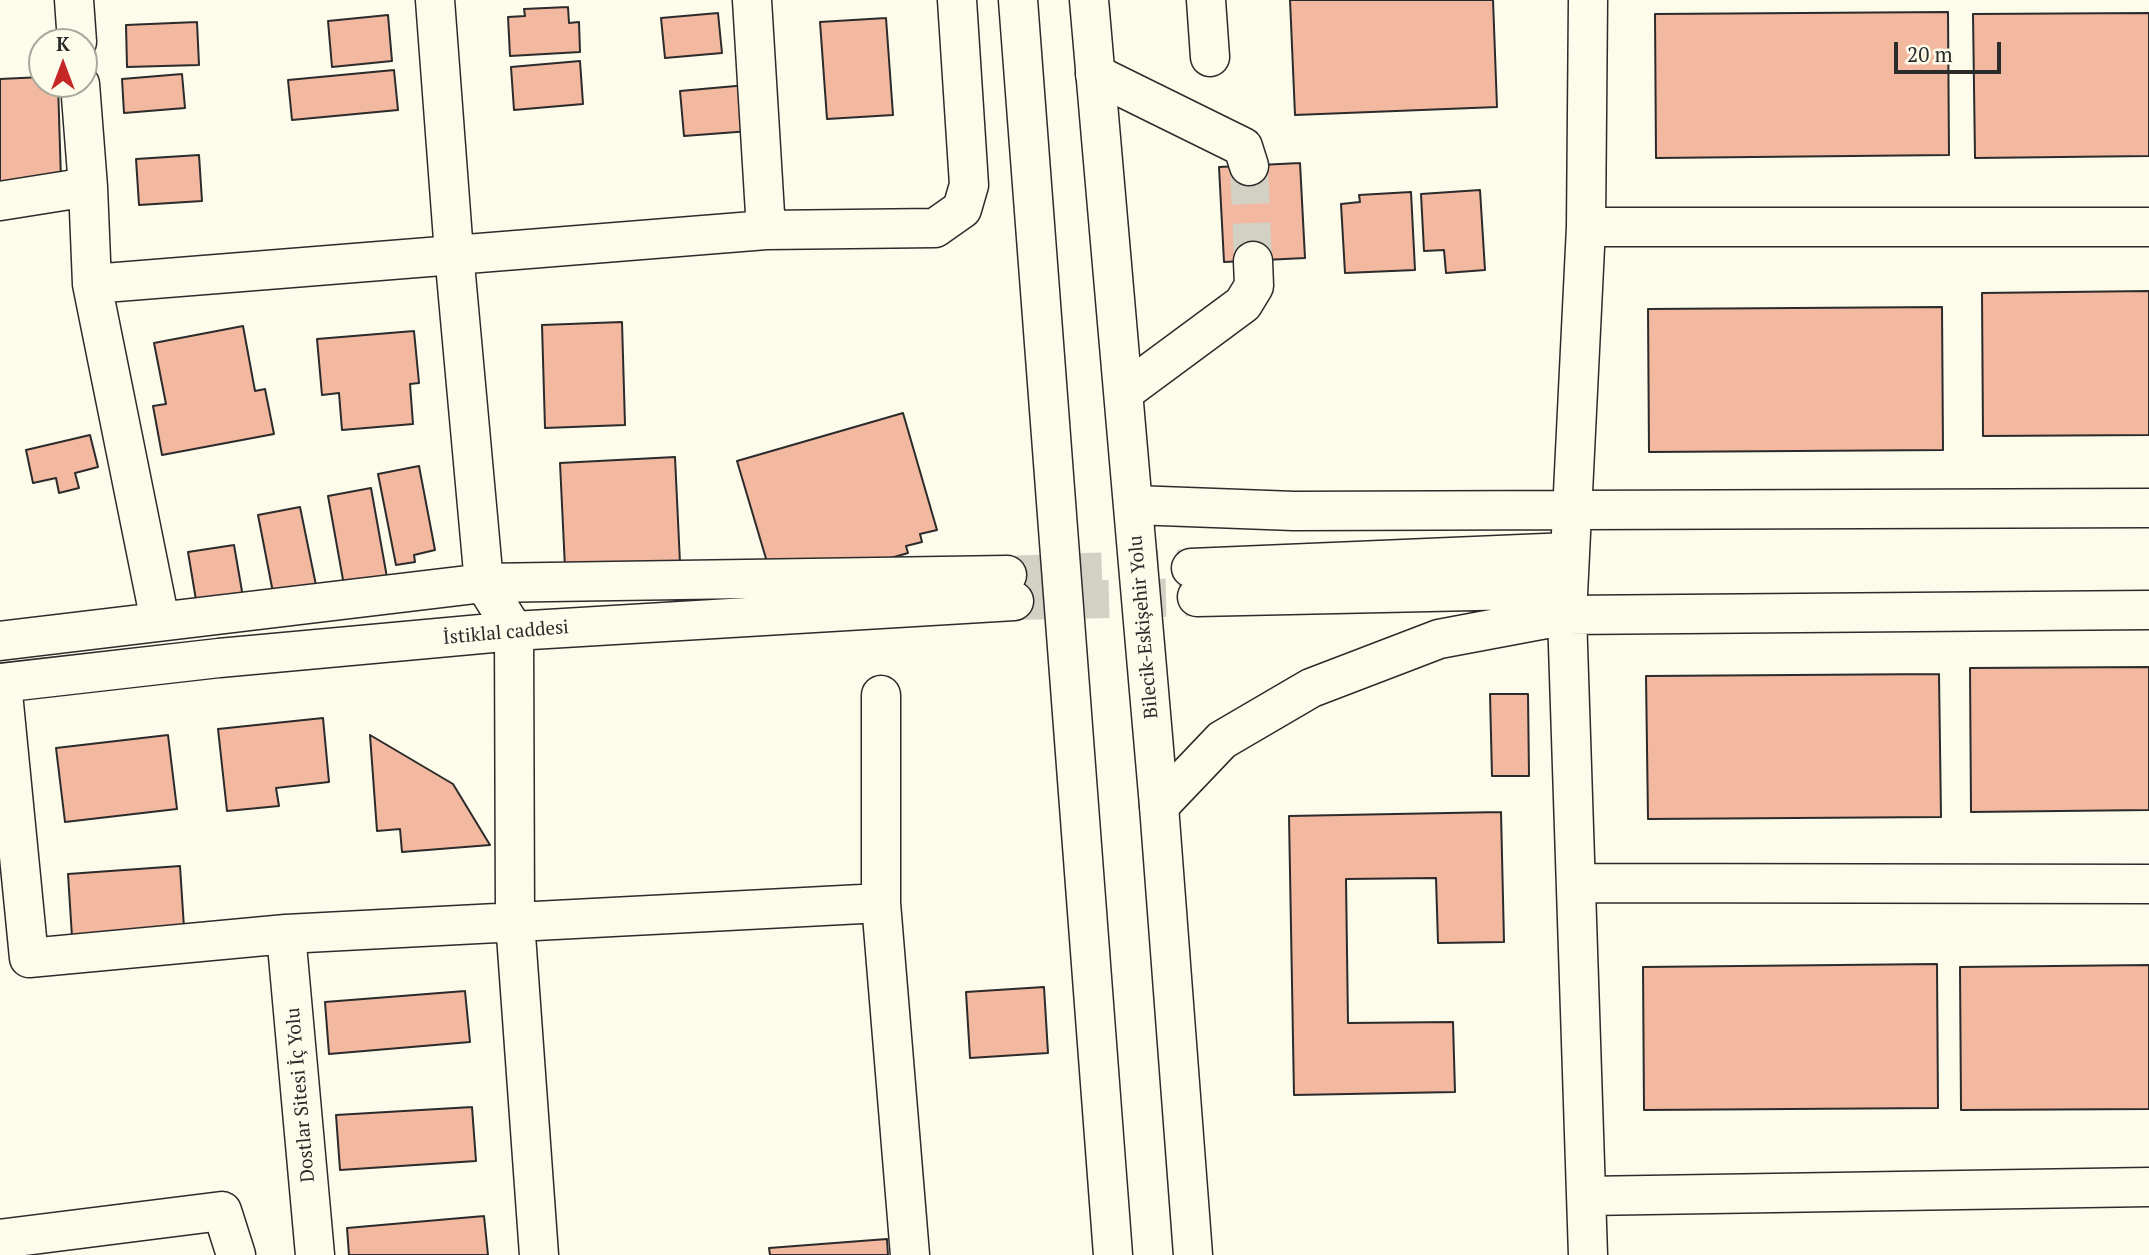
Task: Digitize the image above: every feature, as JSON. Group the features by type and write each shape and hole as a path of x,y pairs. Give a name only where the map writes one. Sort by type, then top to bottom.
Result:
{"street":[{"path":"74,0 76,28"},
{"path":"435,0 454,253 484,583 513,631 515,921 539,1255"},
{"path":"752,0 766,230"},
{"path":"92,284 766,230 935,228 962,209 969,185 957,0"},
{"path":"1018,0 1113,1255"},
{"name":"Bilecik-Eskişehir Yolu","path":"1089,0 1159,806 1193,1255"},
{"path":"1206,0 1210,57"},
{"path":"1588,0 1586,227 1567,602 1588,1255"},
{"path":"1095,74 1243,147 1249,166"},
{"path":"81,98 92,284 160,621"},
{"path":"0,201 88,187"},
{"path":"1586,227 2149,227"},
{"path":"1124,392 1243,304 1254,286 1253,261"},
{"path":"1134,505 1294,511 2149,508"},
{"path":"1569,552 1194,582 1567,602 2149,610"},
{"path":"0,641 484,583"},
{"name":"İstiklal caddesi","path":"1,683 219,658 1010,588 484,583"},
{"path":"1159,806 1222,740 1311,688 1439,639 1567,602"},
{"path":"1,683 29,958 286,934 880,903"},
{"path":"881,695 880,903 910,1255"},
{"path":"1576,883 2149,884"},
{"name":"Dostlar Sitesi İç Yolu","path":"286,934 315,1255"},
{"path":"1586,1196 2149,1187"},
{"path":"0,1239 222,1211 236,1255"}],"building":[{"path":"1290,0 1493,0 1497,107 1295,115"},
{"path":"568,7 569,23 579,22 580,52 510,56 508,17 525,16 524,9"},
{"path":"1948,12 1949,155 1656,158 1655,14"},
{"path":"718,13 722,53 665,58 661,18"},
{"path":"2149,13 2149,156 1975,158 1973,14"},
{"path":"388,15 392,61 332,67 328,21"},
{"path":"886,18 893,115 827,119 820,22"},
{"path":"197,22 199,65 127,67 126,25"},
{"path":"580,61 583,104 514,110 511,67"},
{"path":"394,70 398,110 292,120 288,80"},
{"path":"182,74 185,108 124,113 122,79"},
{"path":"28,78 28,98 58,98 61,180 0,182 0,79"},
{"path":"747,85 750,131 684,136 680,91"},
{"path":"199,155 202,201 139,205 136,159"},
{"path":"1300,163 1305,258 1224,262 1219,167"},
{"path":"1480,190 1485,270 1446,273 1444,250 1424,251 1421,194"},
{"path":"1411,192 1415,270 1345,273 1341,204 1360,202 1359,195"},
{"path":"2149,291 2149,435 1983,436 1982,293"},
{"path":"1942,307 1943,450 1649,452 1648,309"},
{"path":"622,322 625,425 545,428 542,325"},
{"path":"243,326 255,391 265,389 274,434 162,455 153,406 166,404 154,343"},
{"path":"414,331 419,383 410,384 413,424 342,430 339,393 322,395 317,339"},
{"path":"903,413 937,530 920,534 922,542 906,546 908,553 822,578 770,572 737,461"},
{"path":"90,435 98,467 75,473 79,488 59,493 56,478 33,483 26,450"},
{"path":"675,457 680,563 565,568 560,463"},
{"path":"419,466 435,550 414,555 415,562 396,565 378,474"},
{"path":"371,488 388,583 345,591 328,496"},
{"path":"300,507 318,595 275,603 258,515"},
{"path":"234,545 244,603 198,612 188,552"},
{"path":"2149,667 2149,810 1971,812 1970,668"},
{"path":"1939,674 1941,817 1648,819 1646,676"},
{"path":"1490,694 1528,694 1529,776 1492,776"},
{"path":"323,718 329,782 276,788 279,806 227,811 218,729"},
{"path":"168,735 177,809 65,822 56,748"},
{"path":"370,735 453,784 490,845 402,852 400,829 377,831"},
{"path":"1501,812 1504,942 1438,943 1436,878 1346,879 1348,1023 1453,1022 1455,1092 1294,1095 1289,816"},
{"path":"180,866 184,928 72,937 68,874"},
{"path":"1937,964 1938,1108 1644,1110 1643,967"},
{"path":"2149,965 2149,1109 1961,1110 1960,967"},
{"path":"1044,987 1048,1053 970,1058 966,992"},
{"path":"465,991 470,1042 329,1054 325,1002"},
{"path":"472,1107 476,1161 340,1170 336,1115"},
{"path":"484,1216 488,1255 349,1255 347,1228"},
{"path":"887,1239 888,1255 770,1255 769,1248"}],"tunnel":[{"path":"1249,166 1253,261"},
{"path":"1007,575 1191,568"},
{"path":"1014,601 1197,597"}]}
